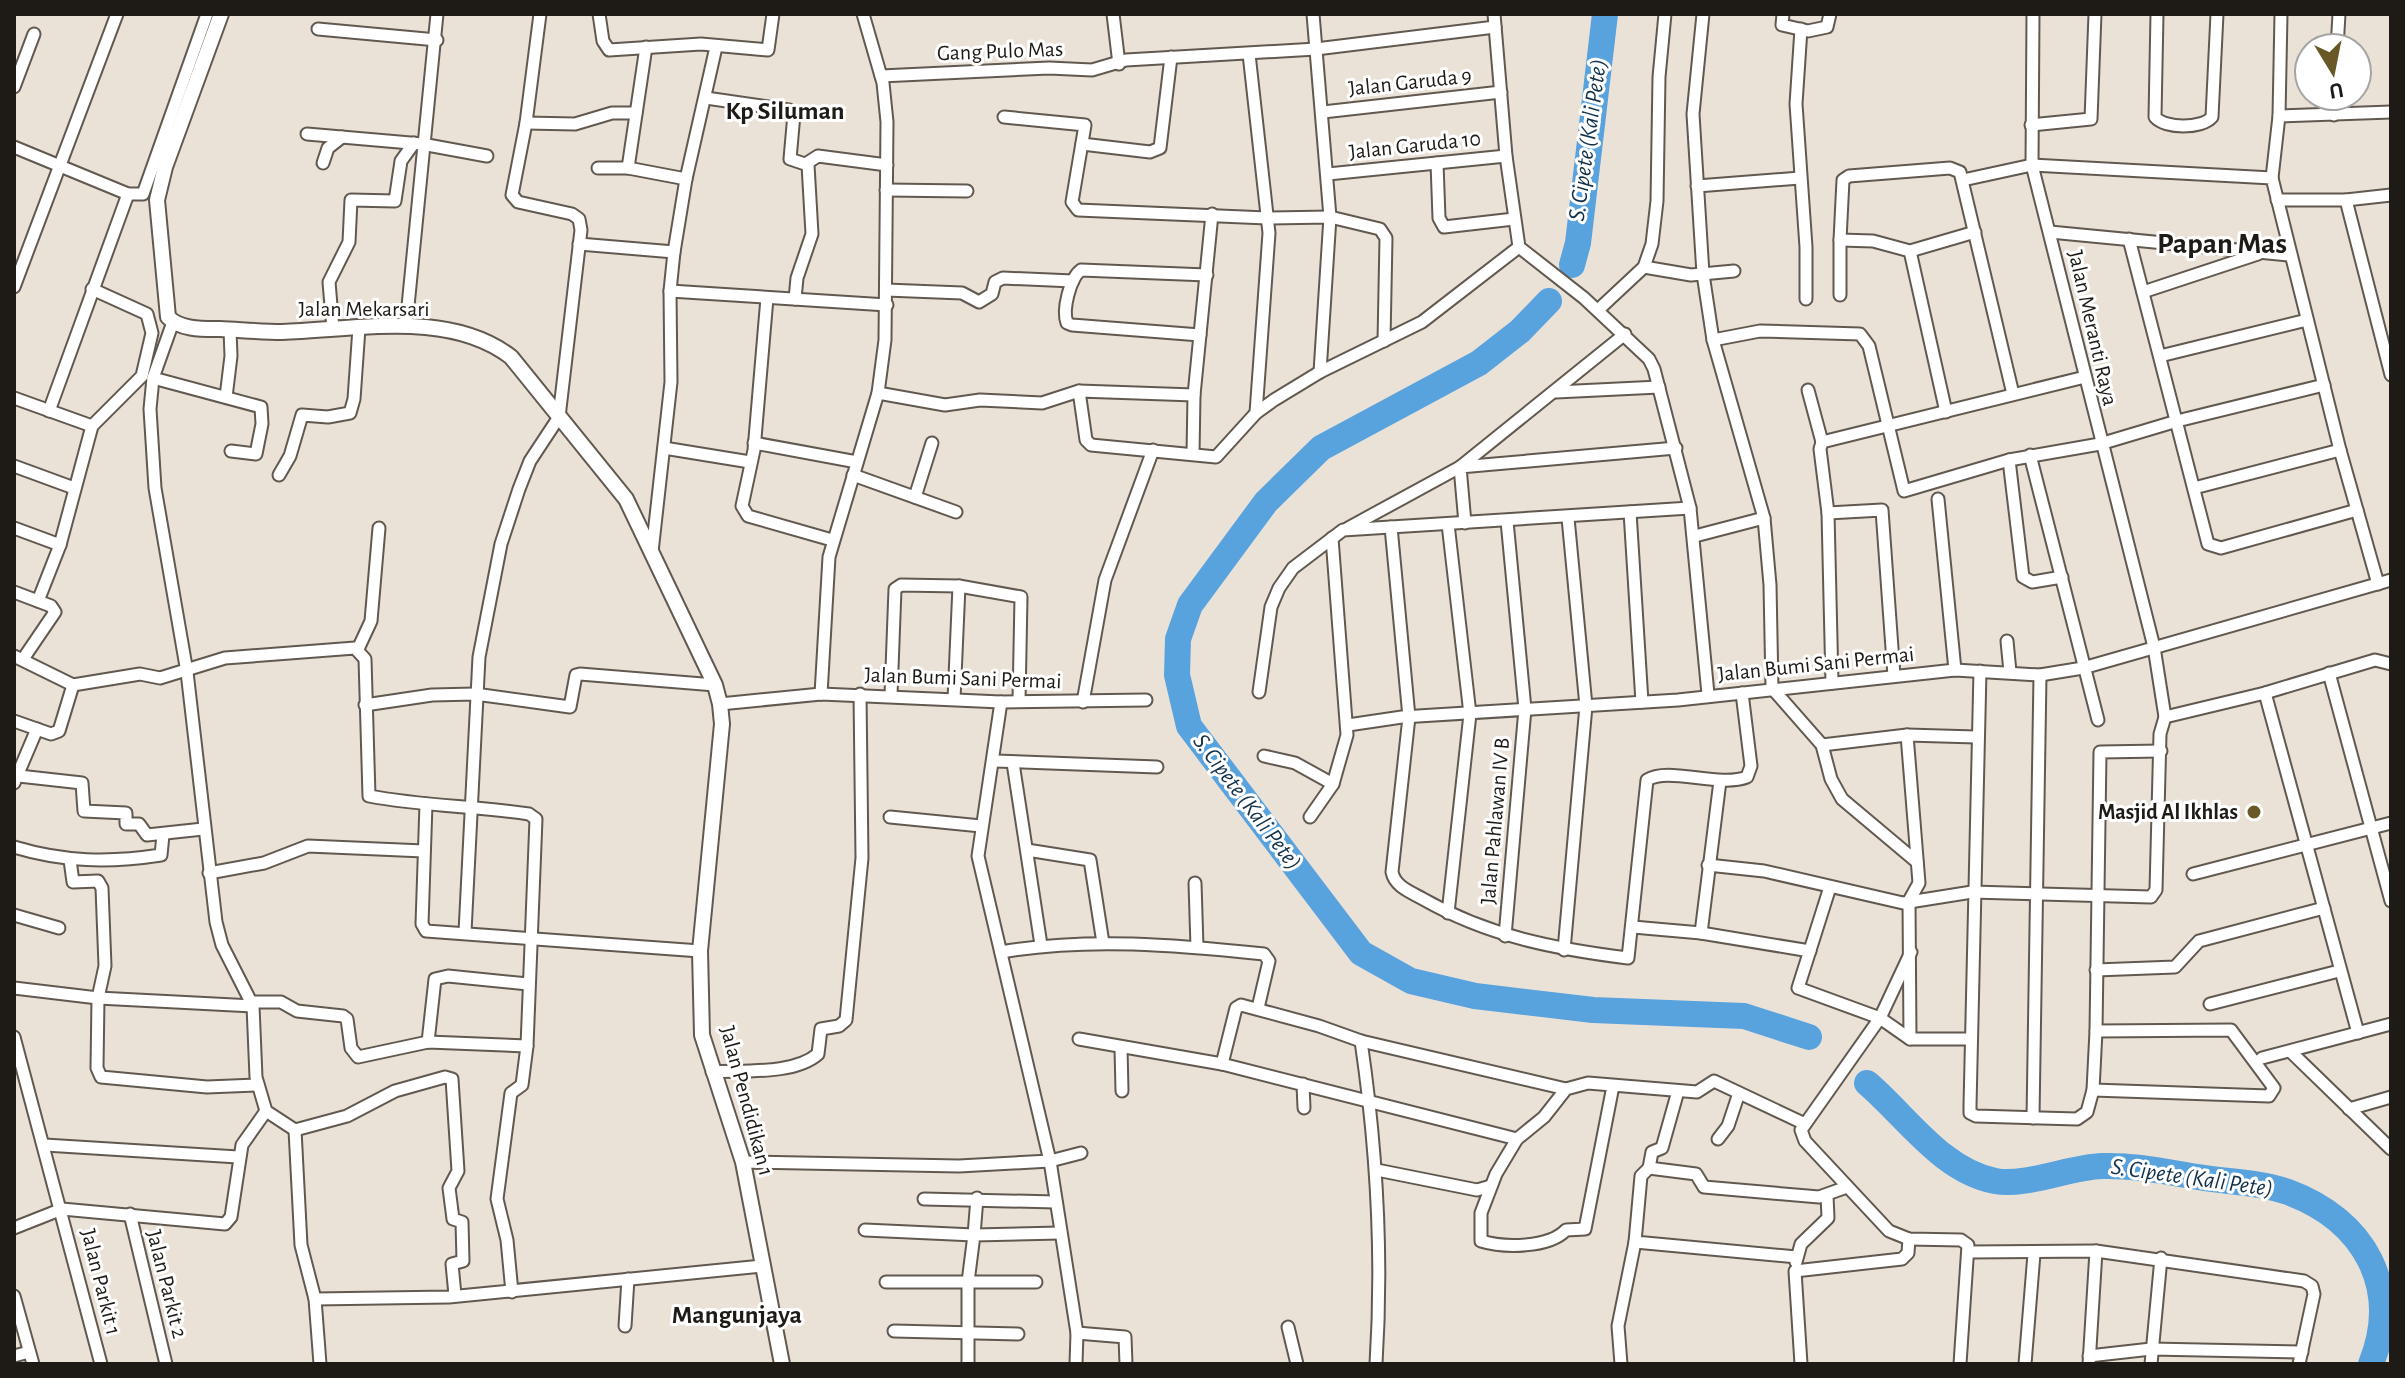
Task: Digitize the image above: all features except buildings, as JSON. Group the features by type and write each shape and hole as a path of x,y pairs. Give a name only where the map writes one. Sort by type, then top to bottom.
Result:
{"street":[{"path":"14,287 117,14"},
{"path":"14,147 128,194 143,194 207,14"},
{"path":"221,14 165,167 157,200 165,311 173,322 153,378 150,409 155,488 187,672 203,829 222,945 252,1004 258,1085 266,1111 295,1130 347,1116 395,1091 445,1077 452,1079 458,1171 455,1182 449,1188 453,1219 462,1222 464,1248 463,1261 452,1264 455,1295"},
{"path":"406,326 418,143 437,40 437,14"},
{"path":"465,932 470,805 475,785 475,694 479,657 501,544 530,461 559,417 581,223 572,214 518,202 512,195 526,123 540,14"},
{"path":"599,14 603,41 609,50 701,44 768,50 773,14"},
{"path":"821,694 826,576 832,540 884,366 887,122 881,76 863,14"},
{"path":"1113,14 1119,64"},
{"path":"1313,14 1330,217 1320,372"},
{"path":"1598,310 1644,267 1652,244 1657,201 1659,77 1665,14"},
{"path":"1703,14 1693,114 1703,274 1713,340 1764,518 1770,585 1772,688 1822,745 1831,779 1842,799 1917,862"},
{"path":"1783,14 1782,25 1801,29 1827,27 1830,14"},
{"name":"Jalan Meranti Raya","path":"2033,14 2032,165 2100,444 2154,647 2165,717 2154,894 2147,898 2097,895"},
{"path":"2031,125 2091,119 2095,14"},
{"path":"2157,14 2155,117 2163,125 2202,125 2212,117 2217,14"},
{"path":"2281,14 2279,116 2272,178 2289,255 2378,584"},
{"path":"1079,391 1088,443 1210,458 1221,454 1256,413 1320,372 1422,322 1458,298 1519,247 1506,156 1494,20"},
{"name":"Gang Pulo Mas","path":"881,76 1049,68 1092,70 1126,60 1316,49 1494,20"},
{"path":"318,29 437,40"},
{"path":"1801,29 1796,104 1806,247 1806,299"},
{"path":"14,86 34,34"},
{"path":"628,168 646,47"},
{"path":"652,552 671,382 670,291 674,252 686,179 716,47"},
{"path":"1249,54 1269,233 1256,413"},
{"path":"1082,144 1150,152 1160,148 1171,57"},
{"name":"Jalan Garuda 9","path":"1323,112 1501,92"},
{"path":"706,98 793,112 790,159 794,163 807,163 818,156 887,165"},
{"path":"2279,116 2391,112"},
{"path":"526,123 575,124 612,113 636,113"},
{"path":"1004,117 1085,125 1072,202 1075,208 1267,218 1330,217 1385,232 1384,341"},
{"path":"307,134 418,143 487,156"},
{"path":"323,163 328,148 343,137"},
{"path":"333,329 329,282 349,242 351,200 395,201 401,161 418,143"},
{"name":"Jalan Garuda 10","path":"1328,174 1506,156"},
{"path":"795,299 797,278 812,234 807,163"},
{"path":"1437,163 1439,218 1444,227 1514,219"},
{"path":"1963,180 2032,165 2272,178"},
{"path":"598,168 628,168 686,179"},
{"path":"1840,295 1845,177 1957,169 1963,180 2013,394"},
{"path":"1697,186 1800,178"},
{"path":"886,190 967,191"},
{"path":"49,411 128,194"},
{"path":"2277,200 2346,200 2391,195"},
{"path":"2346,200 2391,375"},
{"path":"1193,454 1194,395 1212,214"},
{"path":"1840,240 1881,243 1910,251 1975,232"},
{"path":"2050,232 2289,255"},
{"path":"2129,239 2206,536 2213,548 2357,510"},
{"path":"579,244 674,252"},
{"name":"Jalan Bumi Sani Permai","path":"1519,247 1598,310 1649,359 1676,448 1695,536 1708,694 1955,670 2040,675 2083,668 2391,580"},
{"path":"1910,251 1946,412"},
{"path":"2143,292 2263,252"},
{"path":"1644,267 1666,273 1734,271"},
{"path":"1200,335 1067,323 1064,314 1077,271 1207,275"},
{"path":"886,290 962,293 979,302 992,294 995,282 1003,278 1073,281"},
{"path":"38,601 60,545 92,426 142,376 152,333 147,314 92,289"},
{"path":"670,291 887,305"},
{"path":"767,298 754,443 741,500 748,516 832,540"},
{"path":"2160,356 2307,320"},
{"name":"Jalan Mekarsari","path":"173,322 230,330 406,326 452,333 499,348 511,357 610,475 652,552 715,685 720,704"},
{"path":"279,475 290,456 302,415 328,417 350,413 359,328"},
{"path":"226,397 231,356 230,330"},
{"path":"1713,340 1760,331 1860,334 1869,346 1904,491 2009,460 2100,444 2177,421 2324,385"},
{"path":"1259,692 1271,607 1293,568 1343,530 1460,467 1625,334"},
{"path":"1822,442 2085,377"},
{"path":"153,378 259,406 263,416 256,454 231,451"},
{"path":"1555,392 1659,387"},
{"path":"1808,390 1822,442 1820,449 1828,513 1832,683"},
{"path":"878,393 945,405 980,400 1042,403 1079,391 1194,395"},
{"path":"14,398 92,426"},
{"path":"754,443 857,462"},
{"path":"915,497 932,443"},
{"path":"664,448 750,462"},
{"path":"1460,467 1676,448"},
{"name":"Jalan Bumi Sani Permai","path":"720,704 821,694 1001,702 1083,702 1105,580 1153,450"},
{"path":"2194,488 2340,450"},
{"path":"2030,455 2098,720"},
{"path":"2009,460 2023,577 2032,582 2062,577"},
{"path":"14,466 74,488"},
{"path":"1460,467 1465,523"},
{"path":"853,475 956,512"},
{"path":"1938,499 1955,670"},
{"path":"1343,530 1690,508"},
{"path":"1828,513 1882,510 1894,676"},
{"path":"1630,512 1642,702"},
{"path":"1564,950 1586,706 1568,518"},
{"path":"1695,536 1764,518"},
{"name":"Jalan Pahlawan IV B","path":"1505,936 1525,709 1507,521"},
{"path":"1448,524 1470,714 1448,913"},
{"path":"1391,527 1409,717 1392,872 1397,884 1448,913 1505,936 1564,950 1628,958 1647,780 1657,776 1720,781 1741,779 1751,773 1742,693"},
{"path":"14,528 60,545"},
{"path":"358,649 371,621 379,528"},
{"path":"1310,817 1333,784 1348,725 1342,701 1332,538"},
{"path":"891,695 895,589 901,585 959,586 1021,597 1019,701"},
{"path":"954,699 959,586"},
{"path":"14,592 51,606 54,615 18,658 73,685 140,674 160,678 225,658 358,649"},
{"path":"2007,641 2010,672"},
{"path":"358,649 365,659 369,796 426,804 470,805 529,814 536,819 527,1046 522,1085 511,1093 498,1175 497,1199 507,1240 512,1292"},
{"path":"2165,717 2265,693 2375,660 2391,664"},
{"path":"1980,671 1972,892 1970,1113 1976,1116 2082,1118 2087,1112 2093,1090 2096,1031 2100,752 2161,751"},
{"path":"2329,673 2391,901"},
{"path":"365,705 432,695 475,694 570,707 576,675 580,674 715,685"},
{"path":"2033,1118 2040,675"},
{"path":"14,721 51,734 62,727 73,685"},
{"path":"2265,693 2358,1033"},
{"path":"712,1072 787,1066 815,1058 819,1031 846,1020 862,858 860,694"},
{"path":"1348,725 1409,717 1642,702 1708,694"},
{"path":"1083,702 1146,700"},
{"path":"1001,702 995,761 978,856 1050,1161 1077,1333 1076,1364"},
{"name":"Jalan Pendidikan 1","path":"720,704 722,724 700,951 702,1035 743,1162 782,1364"},
{"path":"37,729 17,779 82,783 84,811 126,813 126,824 139,824 147,835 203,829"},
{"path":"1822,745 1907,735 1976,737"},
{"path":"1907,735 1919,883 1909,901 1910,1039"},
{"path":"1264,756 1295,763 1333,784"},
{"path":"995,761 1157,767"},
{"path":"1013,763 1041,945"},
{"path":"1701,933 1720,781"},
{"path":"426,804 423,928 430,932 465,932 700,951"},
{"path":"890,817 981,826"},
{"path":"2193,874 2391,823"},
{"path":"14,847 70,860 112,861 161,855 163,835"},
{"path":"209,873 264,863 308,846 424,851"},
{"path":"1027,850 1090,860 1103,943"},
{"path":"70,860 73,882 101,883 105,966 98,998 97,1068 106,1080 207,1087 258,1085"},
{"path":"1708,865 1764,871 1903,903 1972,892 2097,895"},
{"path":"1195,883 1197,947"},
{"path":"1830,887 1798,988 1880,1018 1910,1039 1971,1039"},
{"path":"2096,970 2175,967 2199,941 2324,908"},
{"path":"14,915 59,928"},
{"path":"1633,927 1701,933 1810,951"},
{"path":"1001,952 1041,945 1103,943 1197,947 1267,955 1258,1008"},
{"path":"1911,952 1894,982 1880,1018 1801,1130 1805,1141 1889,1231 1909,1239 1961,1240 1968,1245 1960,1364"},
{"path":"2210,1004 2339,971"},
{"path":"428,1042 435,979 448,976 528,984"},
{"path":"14,988 98,998 252,1004 281,1002 297,1011 343,1016 347,1019 351,1048 358,1057 428,1042 527,1046"},
{"path":"1222,1064 1236,1008 1258,1008 1361,1041 1566,1089 1588,1083 1697,1092 1714,1081 1805,1124"},
{"path":"2262,1058 2391,1024"},
{"path":"2093,1090 2269,1096 2274,1088 2231,1030 2096,1031"},
{"name":"Jalan Parkit 1","path":"14,1037 101,1364"},
{"path":"1079,1039 1222,1064 1517,1139"},
{"path":"1361,1041 1377,1170 1382,1278 1376,1364"},
{"path":"1121,1048 1122,1091"},
{"path":"2291,1052 2391,1149"},
{"path":"1303,1084 1304,1108"},
{"path":"1566,1089 1544,1117 1517,1139 1491,1186 1488,1203 1481,1213 1480,1239 1484,1243 1539,1242 1558,1239 1566,1230 1585,1229 1613,1086"},
{"path":"1621,1364 1618,1326 1635,1242 1641,1176 1649,1168 1652,1152 1664,1143 1678,1091"},
{"path":"1718,1139 1728,1126 1739,1093"},
{"path":"2349,1109 2391,1097"},
{"path":"14,1228 62,1209 225,1224 231,1217 238,1157 251,1129 266,1111"},
{"path":"295,1130 301,1245 315,1299 320,1364"},
{"path":"45,1145 238,1157"},
{"path":"743,1162 959,1166 1050,1161 1081,1153"},
{"path":"1649,1168 1696,1174 1704,1187 1762,1194 1827,1196 1847,1187"},
{"path":"1377,1170 1477,1190 1491,1186"},
{"path":"1801,1364 1795,1271 1797,1257 1805,1239 1828,1218 1827,1196"},
{"path":"968,1364 968,1282 977,1198"},
{"path":"924,1199 1056,1202"},
{"name":"Jalan Parkit 2","path":"130,1214 166,1364"},
{"path":"865,1230 974,1235 1060,1233"},
{"path":"1795,1271 1902,1259 1908,1253 1909,1239"},
{"path":"1635,1242 1797,1257"},
{"path":"1969,1252 2034,1254 2096,1251 2161,1258 2310,1284 2314,1294 2300,1358 2151,1349 2089,1360 2096,1251"},
{"path":"2025,1364 2034,1254"},
{"path":"2151,1364 2161,1258"},
{"path":"315,1299 512,1292 762,1266"},
{"path":"625,1326 628,1279"},
{"path":"886,1282 1036,1282"},
{"path":"14,1296 31,1358 14,1356"},
{"path":"1288,1327 1297,1364"},
{"path":"894,1331 1018,1334"},
{"path":"1077,1333 1125,1337 1126,1364"}],"waterway":[{"name":"S. Cipete (Kali Pete)","path":"1572,265 1578,243 1605,14"},
{"name":"S. Cipete (Kali Pete)","path":"1549,301 1520,331 1479,363 1321,448 1266,502 1190,605 1178,639 1177,675 1189,726 1361,953 1411,981 1475,996 1593,1010 1744,1016 1809,1037"},
{"name":"S. Cipete (Kali Pete)","path":"1867,1083 1941,1154 1958,1166 1995,1181 2034,1179 2089,1167 2126,1167 2266,1186 2315,1204 2356,1238 2370,1260 2382,1309 2371,1364"}],"place":[{"name":"Masjid Al Ikhlas","path":"2254,812"}],"district":[{"name":"Kp Siluman","path":"785,111"},
{"name":"Papan Mas","path":"2222,244"},
{"name":"Mangunjaya","path":"737,1315"}]}
